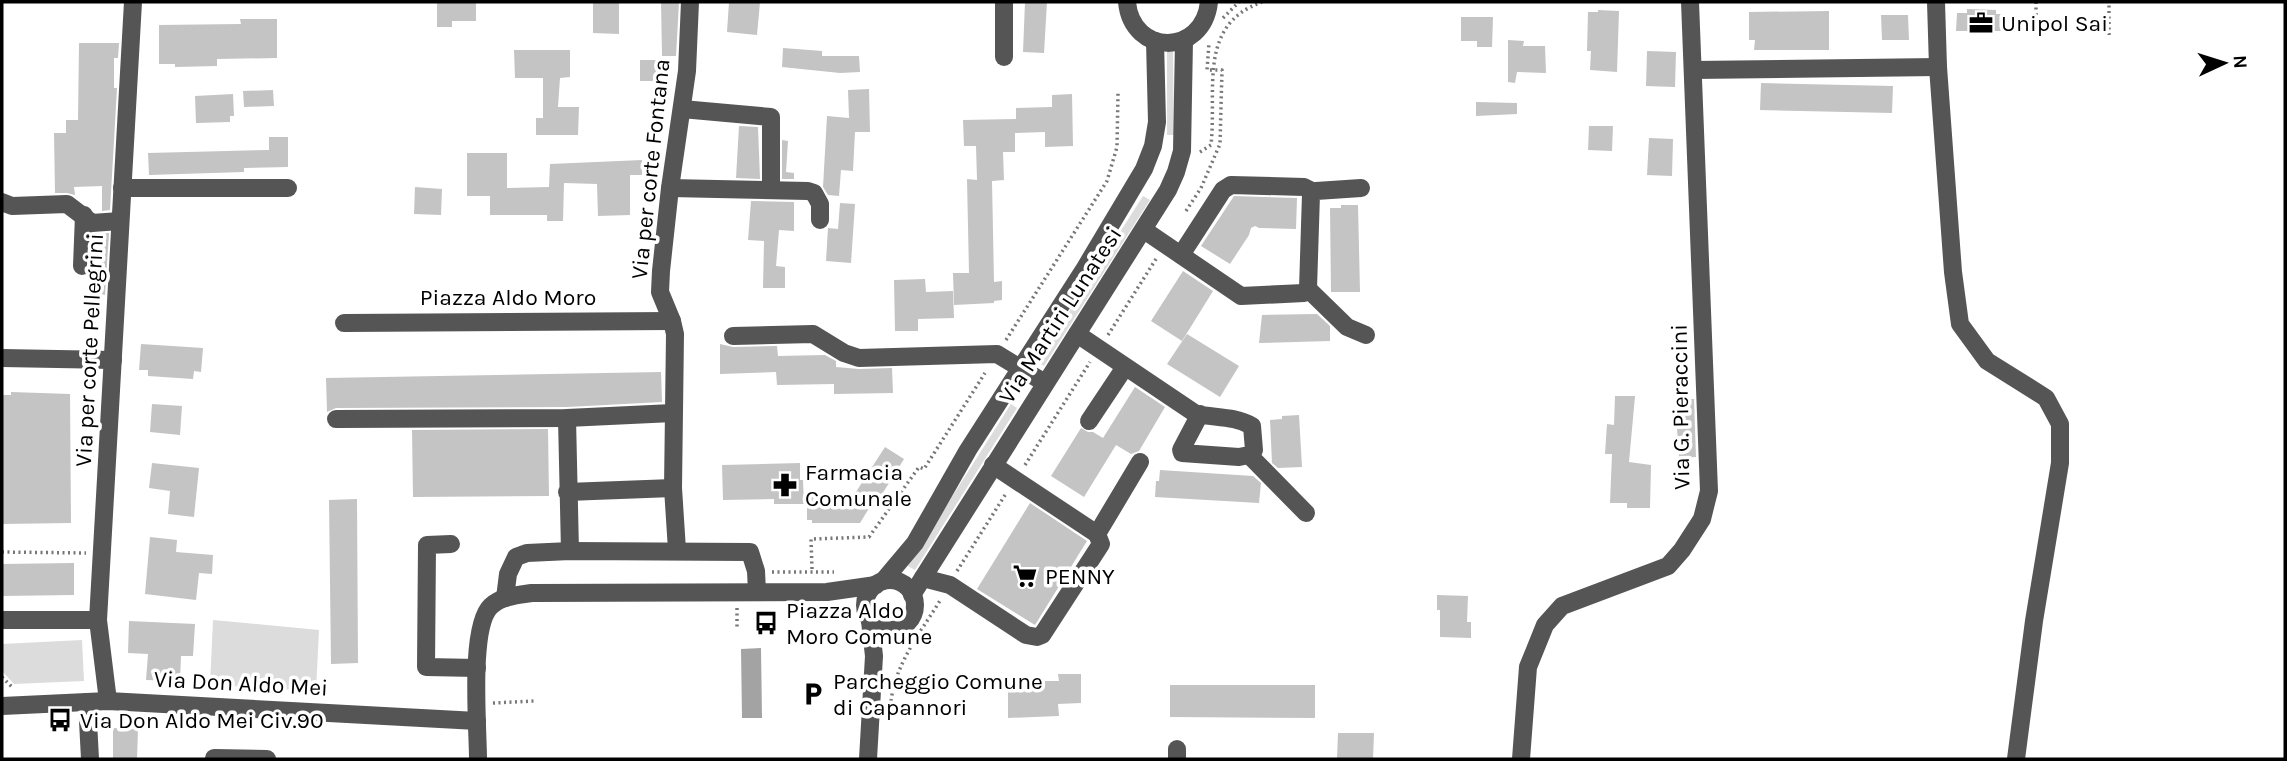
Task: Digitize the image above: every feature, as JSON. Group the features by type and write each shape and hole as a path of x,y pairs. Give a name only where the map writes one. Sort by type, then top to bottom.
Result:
{"street":[{"name":"Via per corte Pellegrini","path":"108,701 98,620 133,2"},
{"name":"Via per corte Fontana","path":"677,550 673,488 675,334 660,292 670,188 687,71 690,2"},
{"path":"1004,2 1004,57"},
{"name":"Via G. Pieraccini","path":"1521,759 1528,667 1545,625 1562,606 1668,566 1702,519 1709,491 1690,2"},
{"path":"1936,2 1953,272 1960,324 1987,361 2046,398 2060,424 2060,463 2034,621 2016,759"},
{"path":"1125,5 1138,30 1155,41 1175,43 1200,28 1214,9"},
{"name":"Via Martiri Lunatesi","path":"873,677 878,658 898,629 910,620 914,612 912,595 1171,184 1182,151 1184,40"},
{"name":"Via Martiri Lunatesi","path":"868,759 873,641 866,598 904,560 968,450 1144,169 1153,146 1157,122 1155,41"},
{"path":"1693,70 1938,67"},
{"path":"682,109 771,117 771,190"},
{"path":"1144,169 1171,184"},
{"path":"1181,255 1223,190 1231,185 1304,187 1314,192 1361,188"},
{"path":"122,188 288,188"},
{"path":"670,188 808,191 814,193 820,204 820,220"},
{"path":"1144,230 1241,296 1304,293 1308,289 1310,201 1314,192"},
{"path":"2,202 12,206 67,204 92,223 121,221"},
{"path":"82,266 84,215"},
{"path":"1308,289 1347,327 1366,335"},
{"name":"Piazza Aldo Moro","path":"345,323 672,321"},
{"path":"733,336 813,334 844,353 859,358 997,354 1045,383"},
{"path":"1077,334 1200,414 1211,418 1240,419 1252,426 1254,450 1249,455 1239,457 1182,453 1181,450 1200,414"},
{"path":"2,358 113,360"},
{"path":"1089,421 1125,367"},
{"path":"336,419 568,418 673,413"},
{"path":"568,418 567,492 570,551"},
{"path":"1249,455 1306,513"},
{"path":"1097,534 1140,462"},
{"path":"923,578 950,585 1036,644 1101,544 1097,534 993,465"},
{"path":"567,492 673,488"},
{"path":"451,544 427,545 426,667 477,668"},
{"path":"505,598 509,574 516,557 527,553 570,551 750,552 756,571 757,592"},
{"path":"478,759 477,668 482,620 491,606 505,598 532,593 827,592 880,583 900,583 912,595"},
{"path":"827,592 843,597 882,629 898,629"},
{"path":"2,620 98,620"},
{"name":"Via Don Aldo Mei","path":"2,706 108,701 477,721"},
{"path":"88,702 90,759"},
{"path":"214,758 267,759"}],"path":[{"path":"1214,9 1239,2"},
{"path":"1182,151 1197,153 1212,145 1217,43 1225,29 1245,8 1262,2"},
{"path":"2036,2 2036,35"},
{"path":"2109,2 2109,35"},
{"path":"890,707 893,682 899,667 1201,188 1220,144 1222,70 1208,70 1206,65 1211,34"},
{"path":"811,539 812,569"},
{"path":"2,552 102,553"},
{"path":"756,571 846,572"},
{"path":"736,592 737,629"},
{"path":"2,677 15,689"}],"shaded area":[{"path":"1167,49 1173,49 1174,135 1167,135"},
{"path":"1143,196 1150,200 1044,366 1037,362"},
{"path":"1011,404 1017,408 915,570 908,566"},
{"path":"213,620 319,630 316,691 210,685"},
{"path":"82,640 84,681 14,684 2,671 2,644"},
{"path":"761,648 762,718 742,718 741,649"}],"building":[{"path":"437,2 476,2 476,21 452,21 452,27 437,27"},
{"path":"593,2 619,2 619,34 593,33"},
{"path":"661,2 679,2 676,56 662,56"},
{"path":"729,2 760,2 757,35 727,32"},
{"path":"1025,2 1047,2 1044,53 1023,52"},
{"name":"Unipol Sai","path":"1967,9 1996,10 1996,14 2006,14 2006,31 1956,31 1957,13 1967,13"},
{"path":"1619,11 1617,72 1590,70 1591,51 1587,51 1588,12"},
{"path":"1829,11 1829,50 1754,50 1755,40 1749,40 1749,12"},
{"path":"1881,15 1908,15 1909,40 1882,40"},
{"path":"1461,17 1493,17 1492,47 1477,47 1477,41 1461,41"},
{"path":"240,19 277,19 277,58 217,59 217,66 175,67 175,64 159,64 159,25 241,24"},
{"path":"1508,40 1524,41 1523,46 1545,46 1546,73 1517,72 1515,83 1508,82"},
{"path":"79,43 119,43 118,58 114,58 114,88 117,88 110,210 102,211 102,186 74,187 75,195 55,193 54,133 66,133 66,120 78,120"},
{"path":"783,48 822,51 822,56 859,56 860,72 840,73 782,67"},
{"path":"514,50 570,50 570,77 560,78 558,107 579,107 578,135 536,135 536,118 543,118 543,78 515,78"},
{"path":"1647,51 1676,52 1675,87 1646,86"},
{"path":"640,60 659,60 659,81 640,81"},
{"path":"1761,83 1893,86 1892,113 1760,110"},
{"path":"869,89 870,132 855,132 853,171 841,170 839,196 828,195 823,187 827,116 849,118 848,90"},
{"path":"273,90 274,106 244,107 243,91"},
{"path":"233,94 234,116 230,116 230,122 196,123 195,96"},
{"path":"1072,94 1073,146 1045,147 1045,132 1015,133 1015,152 1003,152 1004,180 992,181 994,282 1002,281 1002,300 994,303 954,305 953,273 969,273 967,179 977,180 976,146 964,146 963,120 1016,119 1016,108 1052,107 1052,95"},
{"path":"1476,102 1517,103 1517,114 1476,116"},
{"path":"739,126 758,127 760,179 736,178"},
{"path":"1589,126 1613,126 1612,151 1588,150"},
{"path":"269,137 288,137 288,167 244,168 244,172 149,175 148,153 269,150"},
{"path":"1649,138 1673,139 1672,176 1647,175"},
{"path":"782,140 788,141 786,172 794,173 794,179 782,179"},
{"path":"467,153 507,153 507,188 549,187 550,164 642,160 642,175 630,175 630,215 598,216 597,184 564,183 563,221 547,221 547,215 490,215 490,196 467,196"},
{"path":"415,187 442,189 441,215 414,214"},
{"path":"1234,196 1297,198 1296,229 1251,228 1230,264 1201,246"},
{"path":"751,201 794,202 794,231 779,230 776,266 785,267 785,288 763,288 764,241 748,240"},
{"path":"840,203 855,204 851,263 826,261 828,228 838,229"},
{"path":"1341,205 1358,205 1360,292 1331,292 1330,208 1341,208"},
{"path":"109,233 105,295 100,294 101,234"},
{"path":"1183,271 1213,291 1182,341 1151,321"},
{"path":"925,279 926,292 953,291 954,318 918,319 918,331 895,331 894,280"},
{"path":"1317,314 1330,326 1330,341 1259,343 1262,315"},
{"path":"1187,334 1239,366 1220,397 1167,364"},
{"path":"141,344 203,348 201,372 194,371 193,379 148,376 148,370 139,370"},
{"path":"720,344 733,347 777,346 778,356 825,355 836,361 836,367 892,368 893,393 834,394 834,384 777,385 776,372 720,374"},
{"path":"661,372 662,402 567,407 336,408 327,412 326,378"},
{"path":"1135,387 1165,407 1139,451 1131,454 1116,445 1084,497 1051,476 1081,428 1103,438"},
{"path":"11,392 70,394 71,523 2,524 2,395 11,395"},
{"path":"1615,396 1635,396 1629,462 1651,465 1650,508 1627,508 1627,503 1610,503 1612,454 1605,454 1607,424 1614,425"},
{"path":"1675,399 1694,399 1696,457 1679,458"},
{"path":"152,404 182,406 180,435 150,432"},
{"path":"1299,415 1302,467 1278,468 1272,463 1270,420"},
{"path":"548,429 549,496 413,497 412,430"},
{"path":"885,447 904,459 874,507 871,505 860,523 812,523 812,520 807,520 807,495 854,495"},
{"path":"152,463 199,468 194,517 168,514 170,491 149,488"},
{"path":"800,463 804,504 774,504 774,499 723,500 722,465"},
{"path":"1160,470 1253,476 1261,483 1259,503 1155,497"},
{"path":"357,499 358,663 331,664 329,500"},
{"name":"PENNY","path":"1030,503 1087,541 1035,625 977,589"},
{"path":"150,537 177,540 176,552 213,555 212,574 199,573 196,600 145,594"},
{"path":"74,563 74,595 2,596 2,564"},
{"path":"1437,595 1468,596 1467,622 1471,622 1471,638 1440,637"},
{"path":"129,621 195,624 193,656 181,656 180,681 146,680 148,654 128,653"},
{"path":"1058,674 1081,674 1081,703 1058,704 1059,716 1008,718 1008,687 1033,686 1033,681 1059,681"},
{"path":"1170,685 1315,685 1315,718 1170,717"},
{"path":"113,728 138,729 137,759 113,759"},
{"path":"1338,733 1374,733 1373,759 1337,759"}],"place":[{"name":"Unipol Sai","path":"1981,23"},
{"name":"Farmacia Comunale","path":"785,485"},
{"name":"PENNY","path":"1025,576"},
{"name":"Piazza Aldo Moro Comune","path":"766,623"},
{"name":"Parcheggio Comune di Capannori","path":"813,694"},
{"name":"Via Don Aldo Mei Civ.90","path":"60,720"}]}
